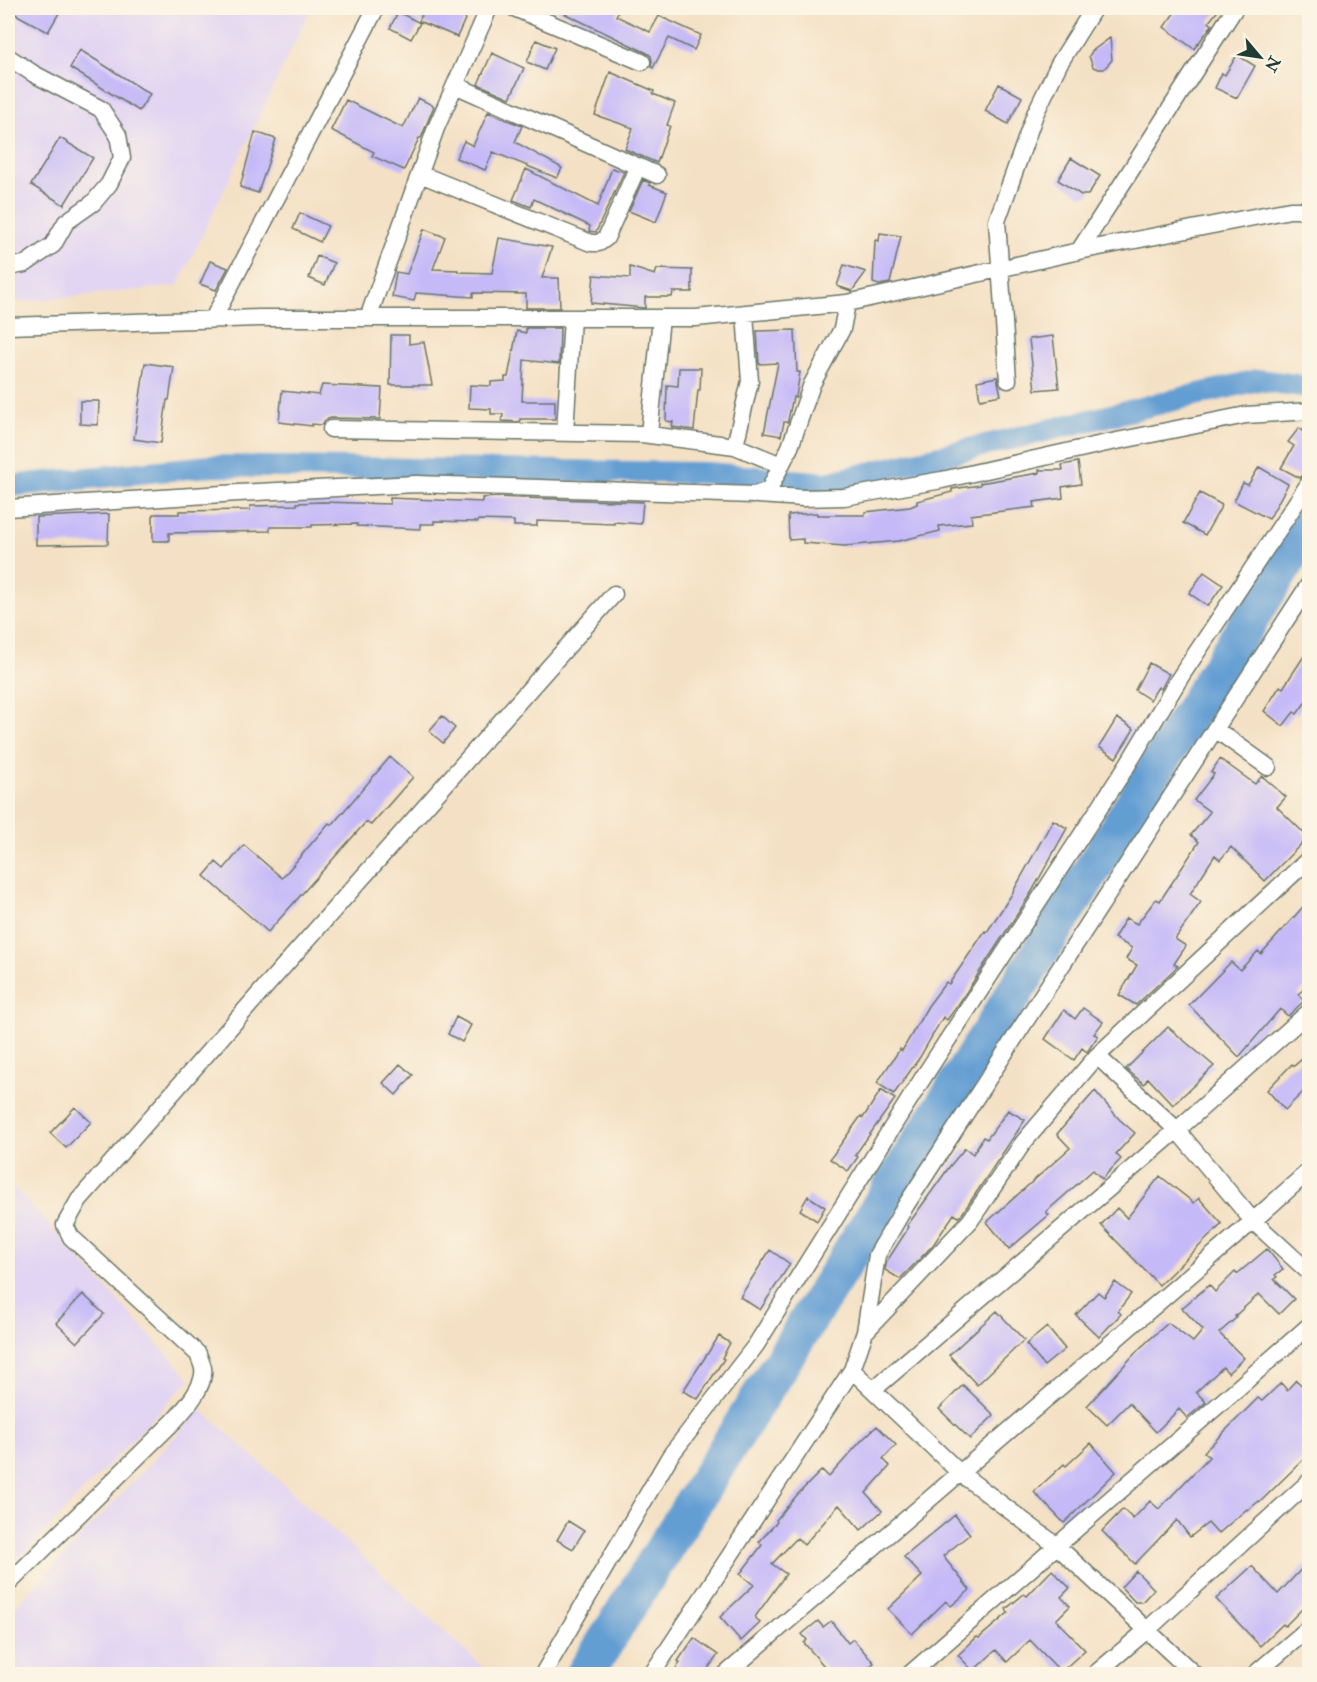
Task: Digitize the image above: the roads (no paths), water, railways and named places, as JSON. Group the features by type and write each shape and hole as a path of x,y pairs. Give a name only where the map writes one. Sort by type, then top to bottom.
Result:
{"street":[{"path":"213,319 376,8"},
{"path":"368,318 436,128 489,8"},
{"path":"514,8 642,62"},
{"path":"1008,380 999,268 998,221 1035,114 1059,64 1094,8"},
{"path":"1079,251 1235,8"},
{"path":"8,57 34,74 101,109 118,135 122,158 109,184 93,203 66,222 53,245 25,264 8,267"},
{"path":"455,86 657,175"},
{"path":"420,174 591,243 598,243 606,238 638,166"},
{"path":"8,326 213,319 696,318 745,314 847,303 1079,251 1290,210 1310,210"},
{"path":"762,492 780,469 812,384 842,329 847,303"},
{"path":"735,446 750,381 745,314"},
{"path":"565,432 572,318"},
{"path":"649,434 661,318"},
{"path":"8,508 416,484 762,492 803,498 844,497 942,480 1246,415 1310,411"},
{"path":"331,429 649,434 735,446 780,469"},
{"path":"543,1674 670,1456 756,1346 927,1073 1128,764 1180,676 1310,482"},
{"path":"652,1674 852,1370 865,1332 878,1255 906,1205 1310,583"},
{"path":"8,1584 174,1422 189,1405 198,1389 204,1370 198,1354 71,1237 65,1225 79,1200 274,976 614,594"},
{"path":"1215,729 1268,767"},
{"path":"865,1332 970,1221 1023,1143 1097,1056 1310,858"},
{"path":"873,1390 1177,1130 1310,1011"},
{"path":"1097,1056 1177,1130 1253,1221 1310,1273"},
{"path":"726,1674 1310,1170"},
{"path":"910,1674 1310,1325"},
{"path":"852,1370 960,1473 1057,1546 1194,1674"},
{"path":"1095,1674 1147,1630 1310,1481"},
{"path":"1255,1674 1310,1627"}],"waterway":[{"path":"8,486 210,466 708,473 827,483 1258,380 1310,387"},
{"path":"585,1674 1310,524"}]}
